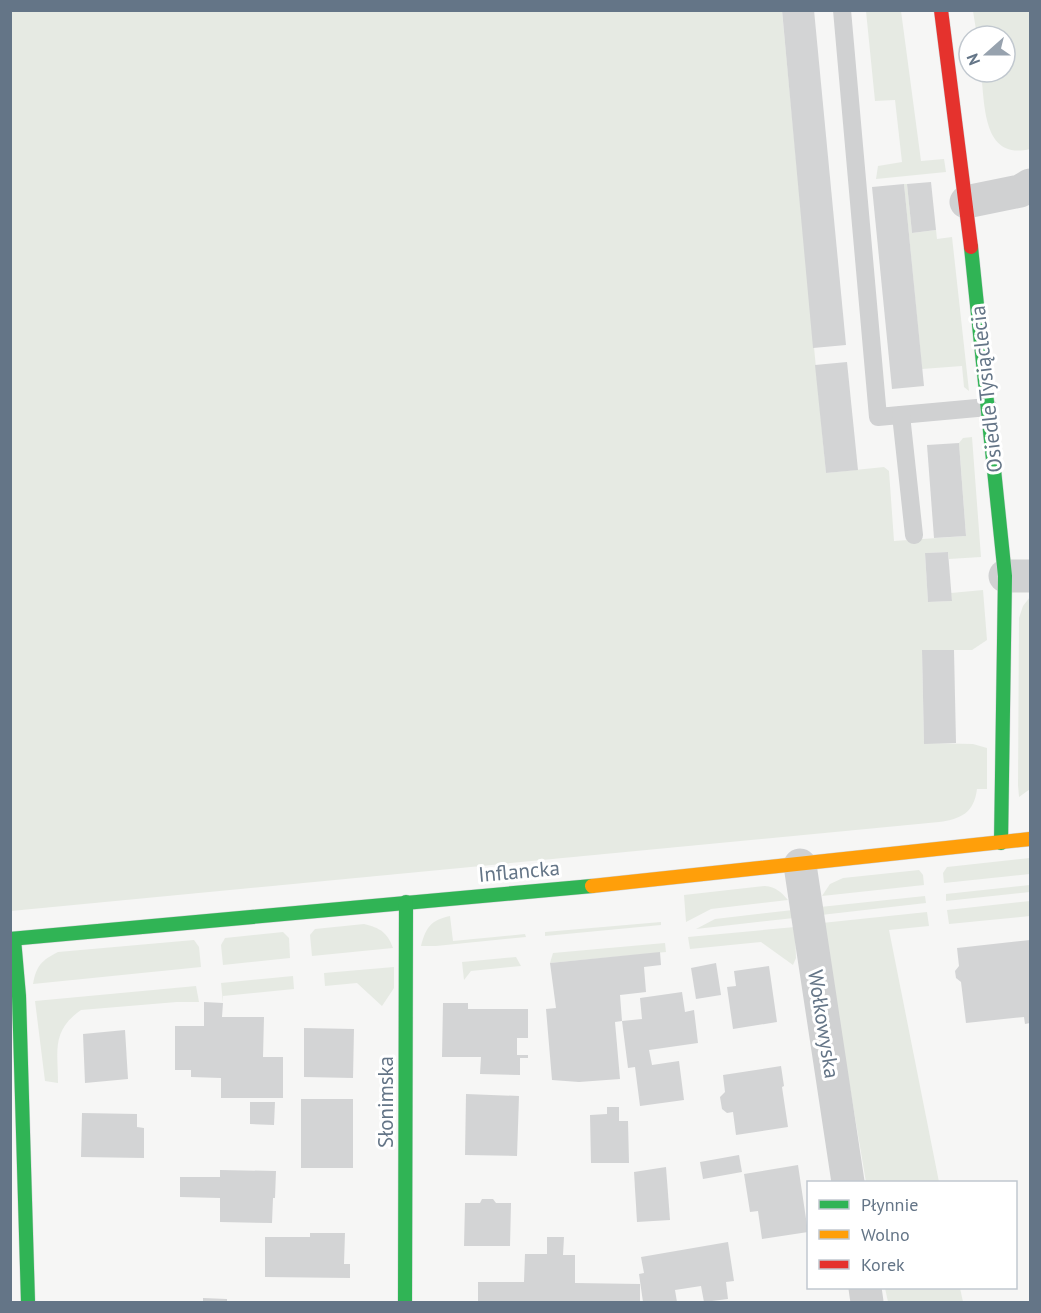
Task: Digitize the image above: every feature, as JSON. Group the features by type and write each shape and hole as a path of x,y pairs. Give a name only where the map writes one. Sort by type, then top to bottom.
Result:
{"street":[{"name":"Osiedle Tysiąclecia","path":"941,10 966,202 988,407 1018,576 1001,843"},
{"path":"966,202 1020,191 1030,185"},
{"name":"Inflancka","path":"12,939 656,880 1030,839"},
{"name":"Wołkowyska","path":"800,865 848,1181"},
{"name":"Słonimska","path":"405,1302 406,902"},
{"path":"12,939 19,996 28,1302"}],"lane":[{"path":"842,10 878,417 988,407"},
{"path":"901,415 914,535"}],"shaded area":[{"path":"11,11 782,11 826,473 884,467 889,471 894,541 966,536 959,443 963,438 972,437 981,557 949,559 948,552 925,553 928,602 952,601 951,593 983,590 987,640 972,650 922,650 924,743 973,744 987,748 987,789 977,789 973,804 960,817 939,822 11,911"},
{"path":"866,11 901,11 921,161 944,159 946,172 876,179 878,166 902,162 895,100 875,101"},
{"path":"973,11 1030,11 1030,149 1014,150 1003,146 994,138 986,113 982,84 1017,84 1017,24 975,24"},
{"path":"904,184 907,184 912,233 936,230 937,239 952,237 969,391 964,387 962,366 922,369"},
{"path":"1030,597 1030,789 1019,797 1019,618 1023,606"},
{"path":"1030,858 1030,874 944,883 943,873 947,867"},
{"path":"919,870 923,875 924,885 822,896 830,884 843,878"},
{"path":"1030,885 1030,892 946,901 946,894"},
{"path":"765,886 778,890 788,900 711,909 686,922 684,895"},
{"path":"925,896 926,903 821,915 820,907"},
{"path":"1030,901 1030,916 949,924 947,910"},
{"path":"793,910 794,918 696,929 715,919"},
{"path":"927,912 929,926 889,930 939,1181 866,1181 822,923"},
{"path":"450,916 453,941 525,934 526,937 421,946 430,925"},
{"path":"661,922 661,925 545,936 545,932"},
{"path":"364,924 382,932 393,948 312,956 310,935 315,929"},
{"path":"795,927 796,958 793,965 761,942 690,949 688,937"},
{"path":"283,932 289,938 290,958 223,965 221,945 225,938"},
{"path":"194,940 199,947 201,967 33,984 41,964 58,952"},
{"path":"665,943 666,952 550,963 553,953"},
{"path":"516,957 521,966 471,971 464,980 462,962"},
{"path":"394,967 394,988 382,1006 357,983 325,986 324,973"},
{"path":"293,976 294,989 223,996 223,1003 221,983"},
{"path":"196,986 199,1002 81,1010 65,1026 58,1042 58,1083 45,1081 35,1001"},
{"path":"885,1289 960,1289 963,1302 888,1302"}],"building":[{"path":"782,10 814,10 846,345 813,348"},
{"path":"931,182 936,230 912,233 907,184"},
{"path":"904,184 924,386 892,389 872,187"},
{"path":"847,362 858,470 826,473 815,365"},
{"path":"959,443 966,536 934,538 927,445"},
{"path":"948,552 952,601 928,602 925,553"},
{"path":"922,650 954,650 956,743 924,744"},
{"path":"1030,940 1030,1023 1025,1024 1024,1017 966,1023 961,982 956,978 955,971 959,966 957,948"},
{"path":"660,952 661,965 644,967 646,992 620,995 622,1021 615,1022 620,1079 579,1082 552,1080 546,1009 556,1008 550,963"},
{"path":"716,963 721,995 696,999 691,968"},
{"path":"769,966 777,1022 733,1029 727,987 736,986 734,971"},
{"path":"682,992 685,1012 694,1010 698,1043 649,1050 652,1065 679,1061 684,1100 640,1106 635,1067 628,1068 622,1021 642,1019 640,998"},
{"path":"204,1002 223,1003 222,1017 264,1017 263,1057 283,1057 283,1098 221,1098 221,1078 191,1077 191,1070 175,1070 175,1026 204,1026"},
{"path":"443,1003 468,1003 468,1009 528,1009 528,1038 517,1038 517,1055 528,1055 528,1058 520,1058 520,1075 480,1074 481,1057 442,1057"},
{"path":"304,1028 354,1029 353,1078 304,1077"},
{"path":"125,1030 128,1079 85,1083 83,1034"},
{"path":"781,1066 788,1127 736,1135 733,1112 727,1113 722,1109 720,1097 725,1092 723,1075"},
{"path":"466,1094 519,1096 517,1156 465,1155"},
{"path":"301,1099 353,1099 353,1168 301,1168"},
{"path":"250,1102 275,1102 274,1125 250,1124"},
{"path":"607,1107 619,1107 619,1121 628,1121 629,1163 591,1163 590,1115 607,1114"},
{"path":"82,1113 137,1114 137,1127 144,1128 144,1158 81,1157"},
{"path":"739,1155 742,1172 703,1179 700,1162"},
{"path":"798,1165 807,1232 762,1239 758,1211 750,1212 744,1174"},
{"path":"666,1167 670,1220 637,1222 634,1172"},
{"path":"220,1170 276,1171 272,1223 220,1222 220,1198 180,1197 180,1177 220,1177"},
{"path":"482,1199 493,1199 496,1203 511,1203 510,1246 464,1246 465,1203 480,1203"},
{"path":"310,1233 345,1233 344,1264 350,1264 350,1278 265,1277 265,1237 310,1237"},
{"path":"547,1237 564,1237 563,1255 575,1255 575,1283 640,1284 640,1302 478,1302 478,1282 524,1282 525,1254 547,1254"},
{"path":"728,1242 734,1281 726,1282 728,1299 704,1302 701,1286 675,1290 677,1302 643,1302 639,1274 644,1273 641,1257"},
{"path":"203,1298 227,1299 227,1302 203,1302"}],"traffic: fast":[{"path":"971,247 1005,576 1001,843"},
{"path":"10,939 592,886"},
{"path":"405,1302 406,902"},
{"path":"14,939 19,996 28,1302"}],"traffic: slow":[{"path":"592,886 1030,839"}],"traffic: jam":[{"path":"941,10 971,247"}]}
